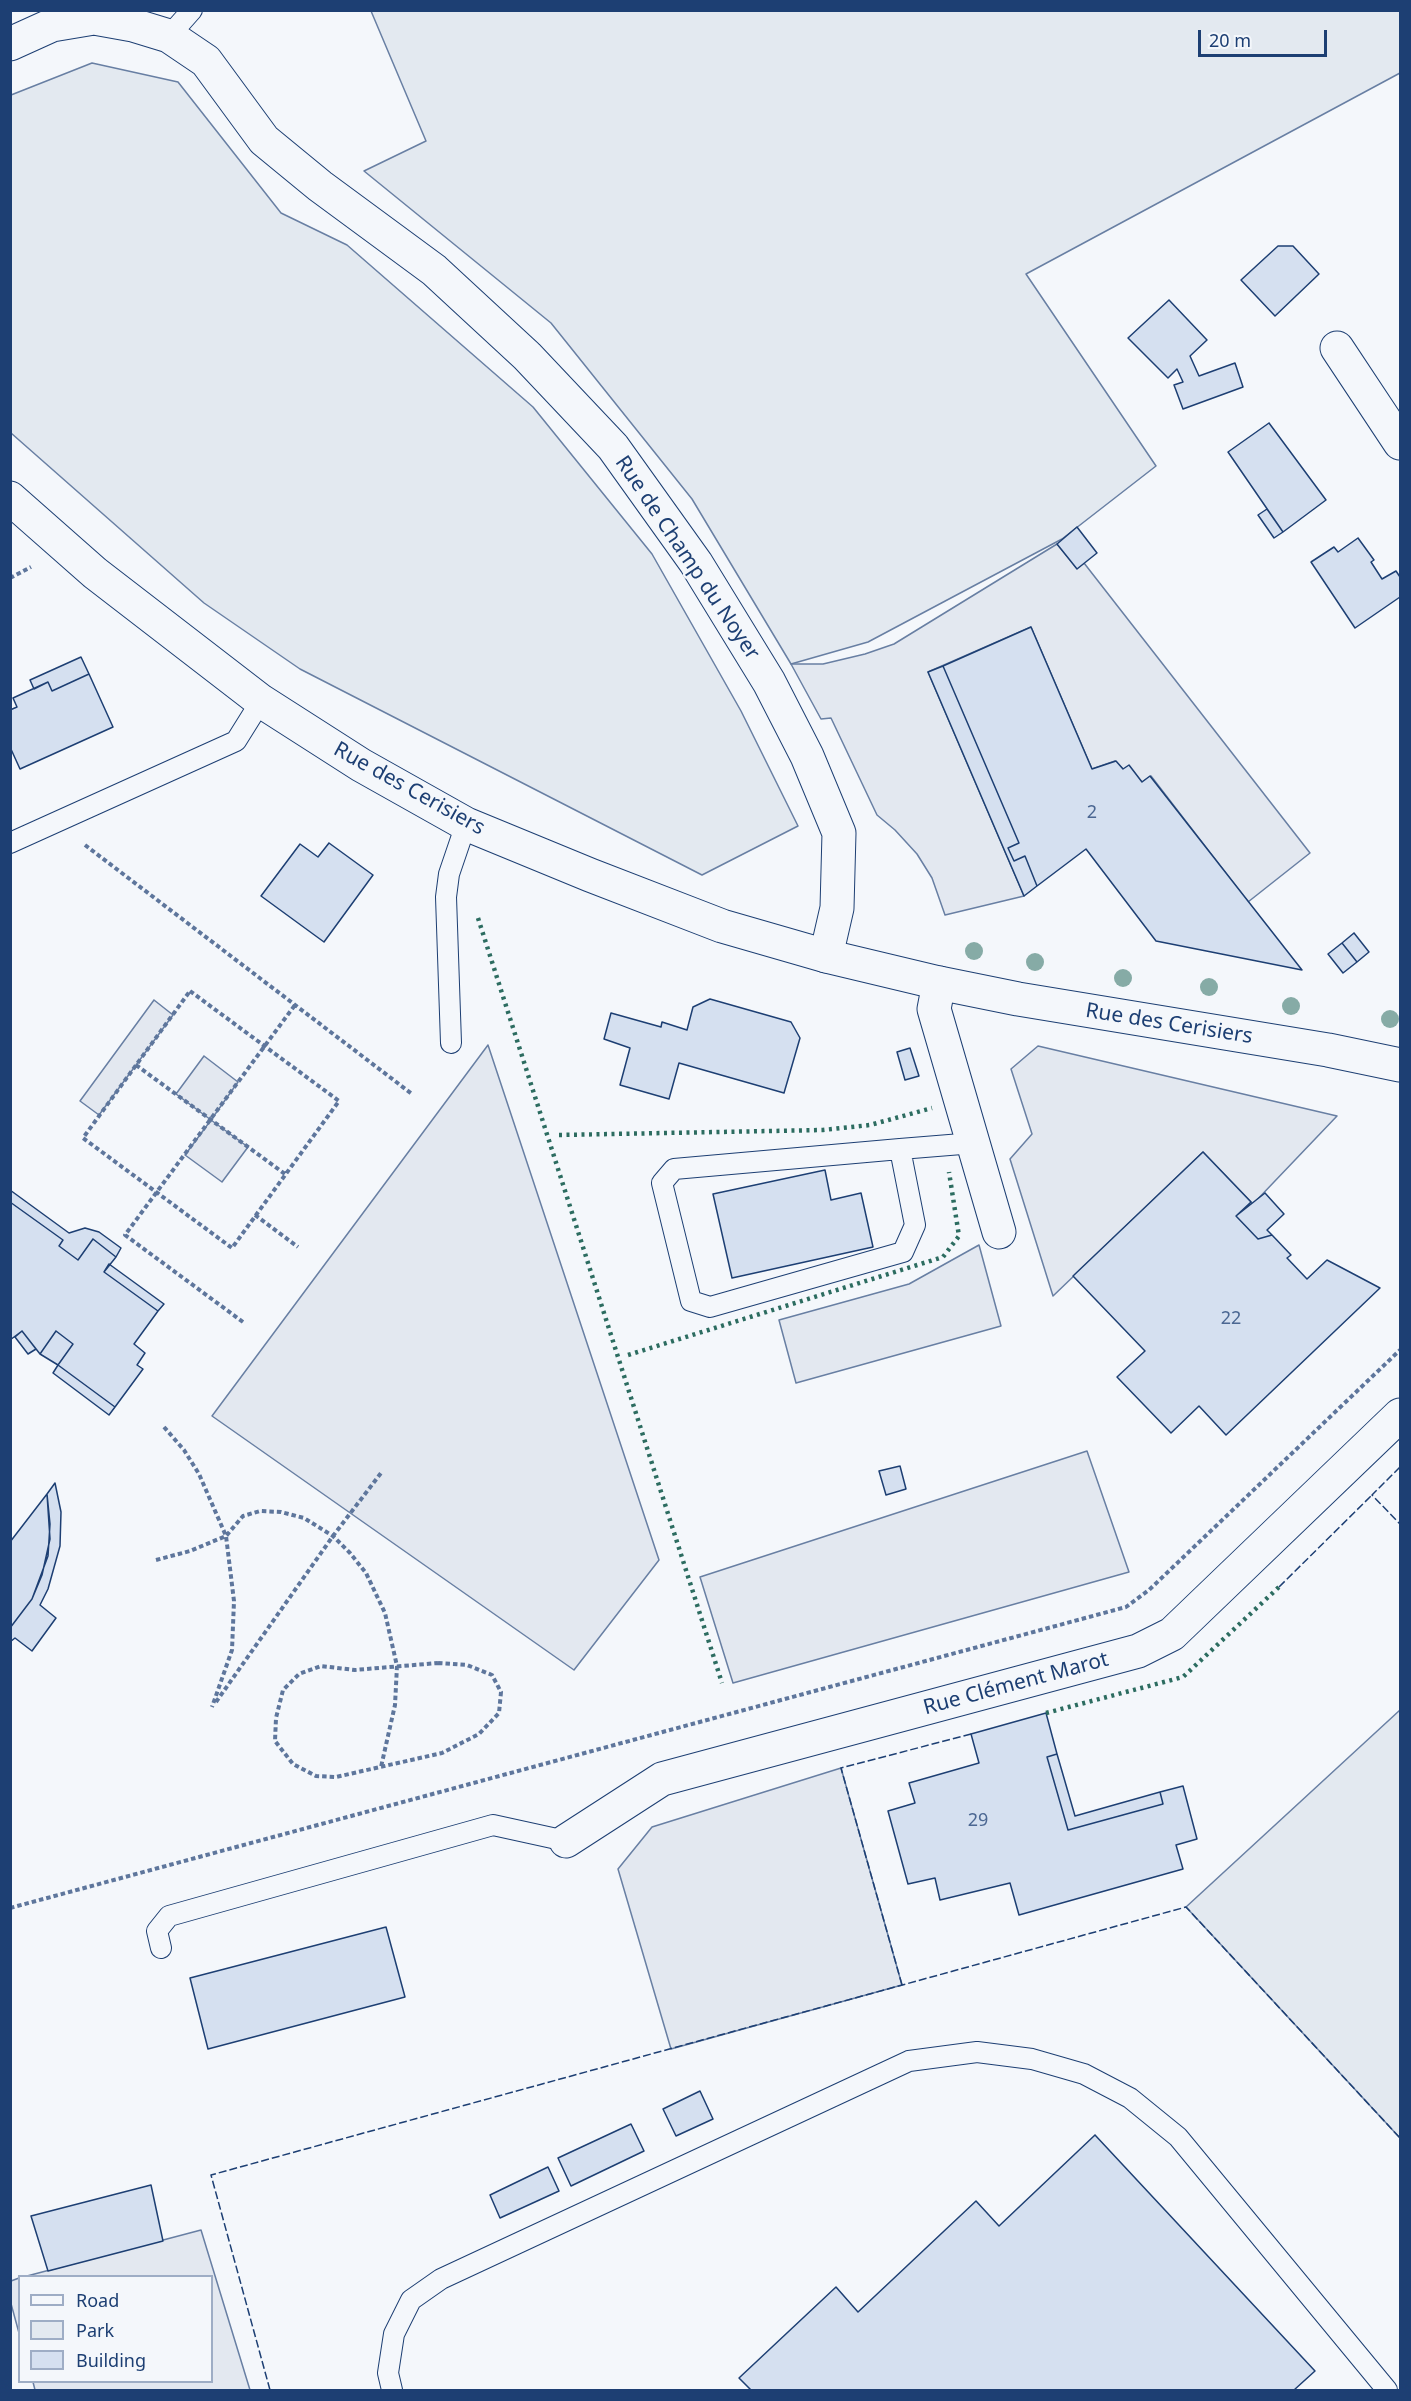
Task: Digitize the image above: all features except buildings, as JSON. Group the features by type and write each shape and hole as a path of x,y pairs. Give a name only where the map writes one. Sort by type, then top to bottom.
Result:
{"street":[{"name":"Rue de Champ du Noyer","path":"10,44 51,25 94,18 133,25 169,36 206,61 264,140 320,186 434,270 527,356 620,457 696,564 769,682 807,756 839,833 837,908 826,956"},
{"path":"1337,348 1401,443"},
{"name":"Rue des Cerisiers","path":"10,498 64,547 261,701 361,765 466,824 722,926 826,956 939,983 1052,1005 1328,1050 1401,1065"},
{"path":"939,983 934,1009 999,1232"},
{"name":"Rue Clément Marot","path":"566,1841 662,1779 1138,1651 1172,1634 1401,1415"}],"lane":[{"path":"169,36 192,10"},
{"path":"10,843 236,741 261,701"},
{"path":"451,1043 446,897 449,874 466,824"},
{"path":"900,1149 915,1225 903,1252 710,1307 691,1301 662,1183 674,1169 900,1149 974,1143"},
{"path":"161,1948 157,1931 159,1925 170,1916 493,1825 566,1841"},
{"path":"392,2391 388,2373 394,2334 411,2300 441,2279 909,2061 977,2052 1032,2059 1084,2074 1130,2098 1178,2136 1387,2391"}],"path":[{"path":"56,823 412,1094"},
{"path":"190,991 339,1101 232,1248 82,1138 136,1065 190,991"},
{"path":"243,1322 125,1236 295,1005"},
{"path":"136,1065 285,1174"},
{"path":"255,1215 298,1247"},
{"path":"10,1908 1126,1607 1149,1590 1401,1350"},
{"path":"164,1427 184,1450 199,1474 226,1536 234,1601 232,1650 212,1707 333,1536 381,1473"},
{"path":"156,1560 190,1551 226,1536 243,1516 260,1511 281,1512 304,1518 333,1536 350,1553 370,1583 385,1612 397,1666 395,1705 381,1767"},
{"path":"438,1663 467,1665 492,1675 501,1692 499,1713 479,1734 442,1753 336,1777 316,1776 293,1764 275,1741 276,1718 283,1690 299,1674 321,1666 354,1670 397,1666 438,1663"}],"green space":[{"path":"371,11 1400,11 1400,73 1026,274 1156,466 1062,539 868,642 791,664 692,499 551,323 364,171 426,141"},
{"path":"92,63 178,82 281,213 347,245 533,407 652,554 741,711 798,826 702,875 300,669 204,603 11,433 11,95"},
{"path":"1400,1710 1400,2138 1186,1907"}],"shaded area":[{"path":"1057,544 1077,568 1084,563 1310,853 1248,902 1151,776 1142,782 1115,761 1092,769 1031,627 928,672 1024,896 945,915 932,878 917,854 895,830 877,815 831,718 821,719 791,664 823,664 894,644"},
{"path":"154,1000 173,1015 99,1115 80,1101"},
{"path":"488,1045 659,1560 574,1670 212,1416"},
{"path":"1038,1046 1337,1116 1253,1204 1203,1152 1053,1296 1010,1159 1032,1134 1011,1069"},
{"path":"204,1056 238,1082 211,1120 176,1094"},
{"path":"211,1120 248,1147 222,1182 185,1155"},
{"path":"979,1245 1001,1326 796,1383 779,1320 909,1284"},
{"path":"1087,1451 1129,1572 733,1683 700,1577"},
{"path":"841,1768 902,1985 671,2049 618,1869 652,1827"},
{"path":"201,2230 250,2390 35,2390 33,2383 213,2383 213,2275 31,2275"},
{"path":"18,2279 18,2329 10,2300 11,2281"}],"hedge":[{"path":"478,918 722,1683"},
{"path":"559,1135 823,1130 870,1125 932,1108"},
{"path":"628,1355 943,1257 959,1236 949,1172"},
{"path":"1046,1713 1183,1677 1279,1587"}],"fence":[{"path":"1400,1467 1372,1495 1400,1524"},
{"path":"1279,1587 1372,1495"},
{"path":"902,1985 841,1768 971,1734"},
{"path":"270,2390 211,2175 1186,1907 1400,2138"}]}
